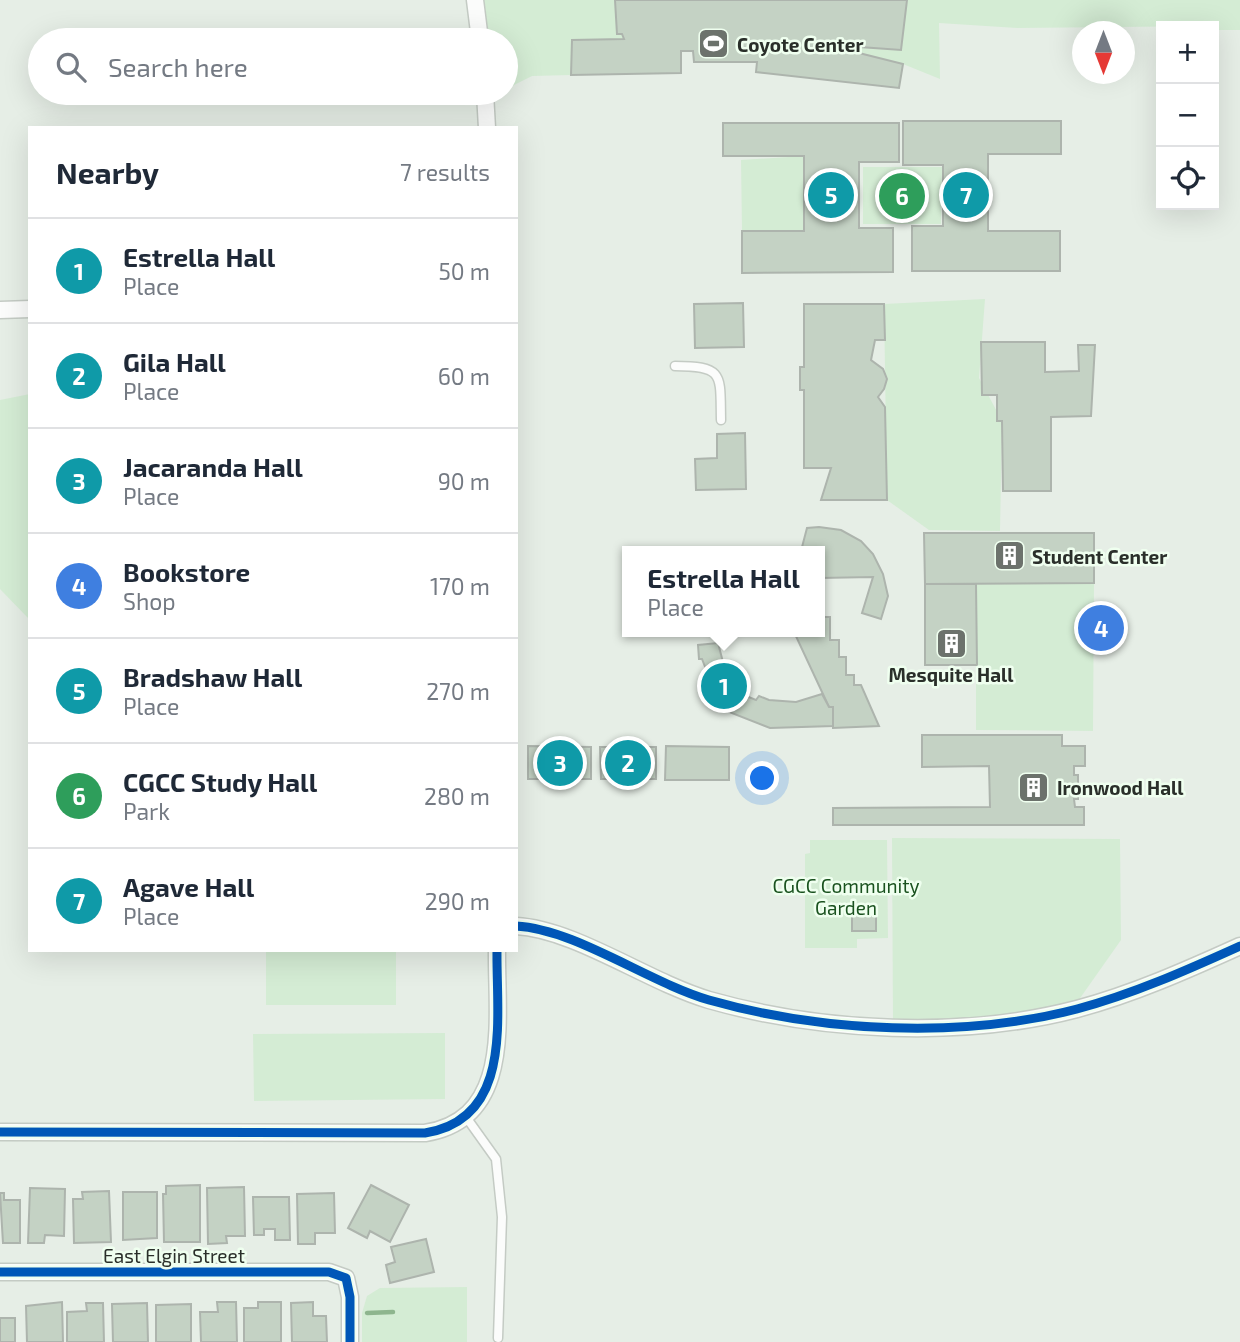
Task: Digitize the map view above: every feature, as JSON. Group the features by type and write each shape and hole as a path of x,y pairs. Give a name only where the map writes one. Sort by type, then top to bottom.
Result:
{"street":[{"path":"475,0 478,28"},
{"path":"486,105 487,126"},
{"path":"0,310 28,309"},
{"path":"518,926 556,934 635,971 707,999 807,1021 943,1029 1073,1010 1164,981 1240,946"},
{"path":"0,1132 425,1133 443,1130 466,1117 485,1093 495,1065 497,952"},
{"name":"East Elgin Street","path":"0,1272 329,1272 346,1278 350,1297 350,1342"}],"lane":[{"path":"675,366 707,367 715,371 720,378 721,420"},
{"path":"466,1117 496,1159 502,1217 498,1338"}],"green space":[{"path":"483,0 615,0 624,39 572,40 571,75 532,76 518,83 518,28 484,28"},
{"path":"907,0 1240,0 1240,30 1219,30 1219,21 1156,21 1156,27 1135,27 1135,21 1072,21 1072,27 1017,28 939,23 940,79 903,64 855,52 857,41 861,42 861,47 901,50"},
{"path":"804,156 804,231 742,231 741,160"},
{"path":"863,167 942,167 941,224 863,224"},
{"path":"985,299 979,378 1002,421 1000,531 929,530 887,500 884,304"},
{"path":"28,394 28,618 0,589 0,400"},
{"path":"1094,583 1093,731 976,730 976,584"},
{"path":"892,838 1120,839 1121,940 1071,1011 893,1026"},
{"name":"CGCC Community Garden","path":"810,840 887,840 888,938 857,939 857,948 805,948 805,854 810,853"},
{"path":"266,952 396,952 396,1005 266,1005"},
{"path":"445,1033 445,1099 254,1101 253,1034"},
{"path":"467,1287 467,1342 362,1342 362,1313 367,1296 380,1288"}],"building":[{"name":"Coyote Center","path":"615,0 907,0 901,50 860,47 861,42 857,41 855,52 903,64 899,88 756,72 757,62 694,62 693,51 681,51 681,73 571,75 572,40 624,39 622,34 617,34"},
{"path":"903,121 1061,121 1061,154 988,154 988,231 1060,231 1060,271 912,271 912,226 943,226 943,165 903,165"},
{"path":"723,123 899,123 899,162 859,162 859,228 893,228 893,272 742,273 742,231 804,231 804,156 723,156"},
{"path":"743,303 744,347 695,348 694,304"},
{"path":"804,304 884,304 885,340 875,340 871,360 883,369 887,379 878,397 885,407 887,500 821,500 831,468 804,468 804,390 800,390 800,367 804,367"},
{"path":"981,342 1045,342 1045,372 1079,371 1078,345 1095,345 1091,416 1051,417 1051,491 1003,491 1002,421 997,421 997,395 982,395"},
{"path":"745,433 746,489 696,490 695,459 717,458 717,434"},
{"path":"807,528 841,530 861,541 873,554 883,574 888,596 881,619 862,613 873,577 825,578 825,546 802,546"},
{"name":"Student Center","path":"924,533 1094,533 1094,583 925,584"},
{"name":"Mesquite Hall","path":"925,584 976,584 977,665 925,665"},
{"path":"1085,608 1116,608 1117,647 1086,647"},
{"path":"825,617 830,617 830,640 839,640 839,657 846,657 846,675 854,675 854,685 861,685 879,726 833,728 833,707 829,707 796,637 825,637"},
{"path":"718,643 724,666 728,664 732,674 729,676 746,696 756,700 759,696 769,700 796,702 822,694 829,707 833,707 833,726 770,728 729,712 717,702 722,698 713,686 711,687 704,674 707,672 702,659 699,659 698,645"},
{"name":"Ironwood Hall","path":"922,735 1062,735 1062,746 1085,746 1085,766 1074,766 1074,775 1078,775 1078,799 1074,799 1075,807 1084,807 1084,825 833,825 833,808 990,807 989,766 922,767"},
{"path":"528,746 591,747 591,779 528,779"},
{"path":"666,746 729,747 729,780 665,780"},
{"path":"600,747 656,747 656,779 601,779"},
{"path":"852,909 876,909 876,931 852,931"},
{"path":"200,1185 200,1242 164,1242 163,1194 166,1194 166,1186"},
{"path":"371,1185 409,1205 390,1242 370,1231 367,1238 348,1228"},
{"path":"244,1187 245,1236 226,1236 227,1243 208,1244 207,1188"},
{"path":"30,1188 65,1189 64,1236 45,1235 44,1243 28,1243"},
{"path":"109,1191 111,1242 74,1243 73,1199 83,1199 82,1192"},
{"path":"123,1192 157,1192 157,1238 123,1240"},
{"path":"0,1193 4,1193 4,1200 20,1200 20,1243 3,1243"},
{"path":"334,1193 335,1233 315,1233 315,1244 298,1244 297,1194"},
{"path":"253,1197 289,1197 290,1240 275,1240 275,1229 264,1229 264,1235 254,1235"},
{"path":"426,1239 434,1272 390,1283 386,1265 395,1262 391,1247"},
{"path":"62,1302 63,1342 27,1342 26,1306"},
{"path":"217,1302 236,1302 237,1342 201,1342 200,1312 218,1312"},
{"path":"258,1302 281,1302 281,1342 244,1342 244,1308 258,1308"},
{"path":"313,1302 313,1316 326,1316 327,1342 292,1342 291,1303"},
{"path":"86,1303 103,1303 104,1342 67,1342 67,1312 87,1311"},
{"path":"147,1303 148,1342 113,1342 112,1304"},
{"path":"191,1304 191,1342 156,1342 156,1305"},
{"path":"0,1318 15,1318 15,1342 0,1342"}],"waterway":[{"path":"367,1313 393,1312"}],"cycle path":[{"path":"518,926 562,936 709,1000 798,1019 892,1028 987,1025 1033,1019 1077,1009 1139,989 1240,946"},
{"path":"0,1132 425,1133 454,1124 474,1108 487,1087 494,1061 498,1005 497,952"},
{"path":"0,1272 329,1272 346,1278 350,1297 350,1342"}],"place":[{"name":"Coyote Center","path":"714,44"},
{"name":"Bradshaw Hall","path":"831,195"},
{"name":"Agave Hall","path":"966,195"},
{"name":"CGCC Study Hall","path":"902,196"},
{"name":"Student Center","path":"1009,556"},
{"name":"Bookstore","path":"1101,628"},
{"name":"Mesquite Hall","path":"951,643"},
{"name":"Estrella Hall","path":"724,686"},
{"name":"Jacaranda Hall","path":"560,763"},
{"name":"Gila Hall","path":"628,763"},
{"name":"Ironwood Hall","path":"1034,787"}]}
